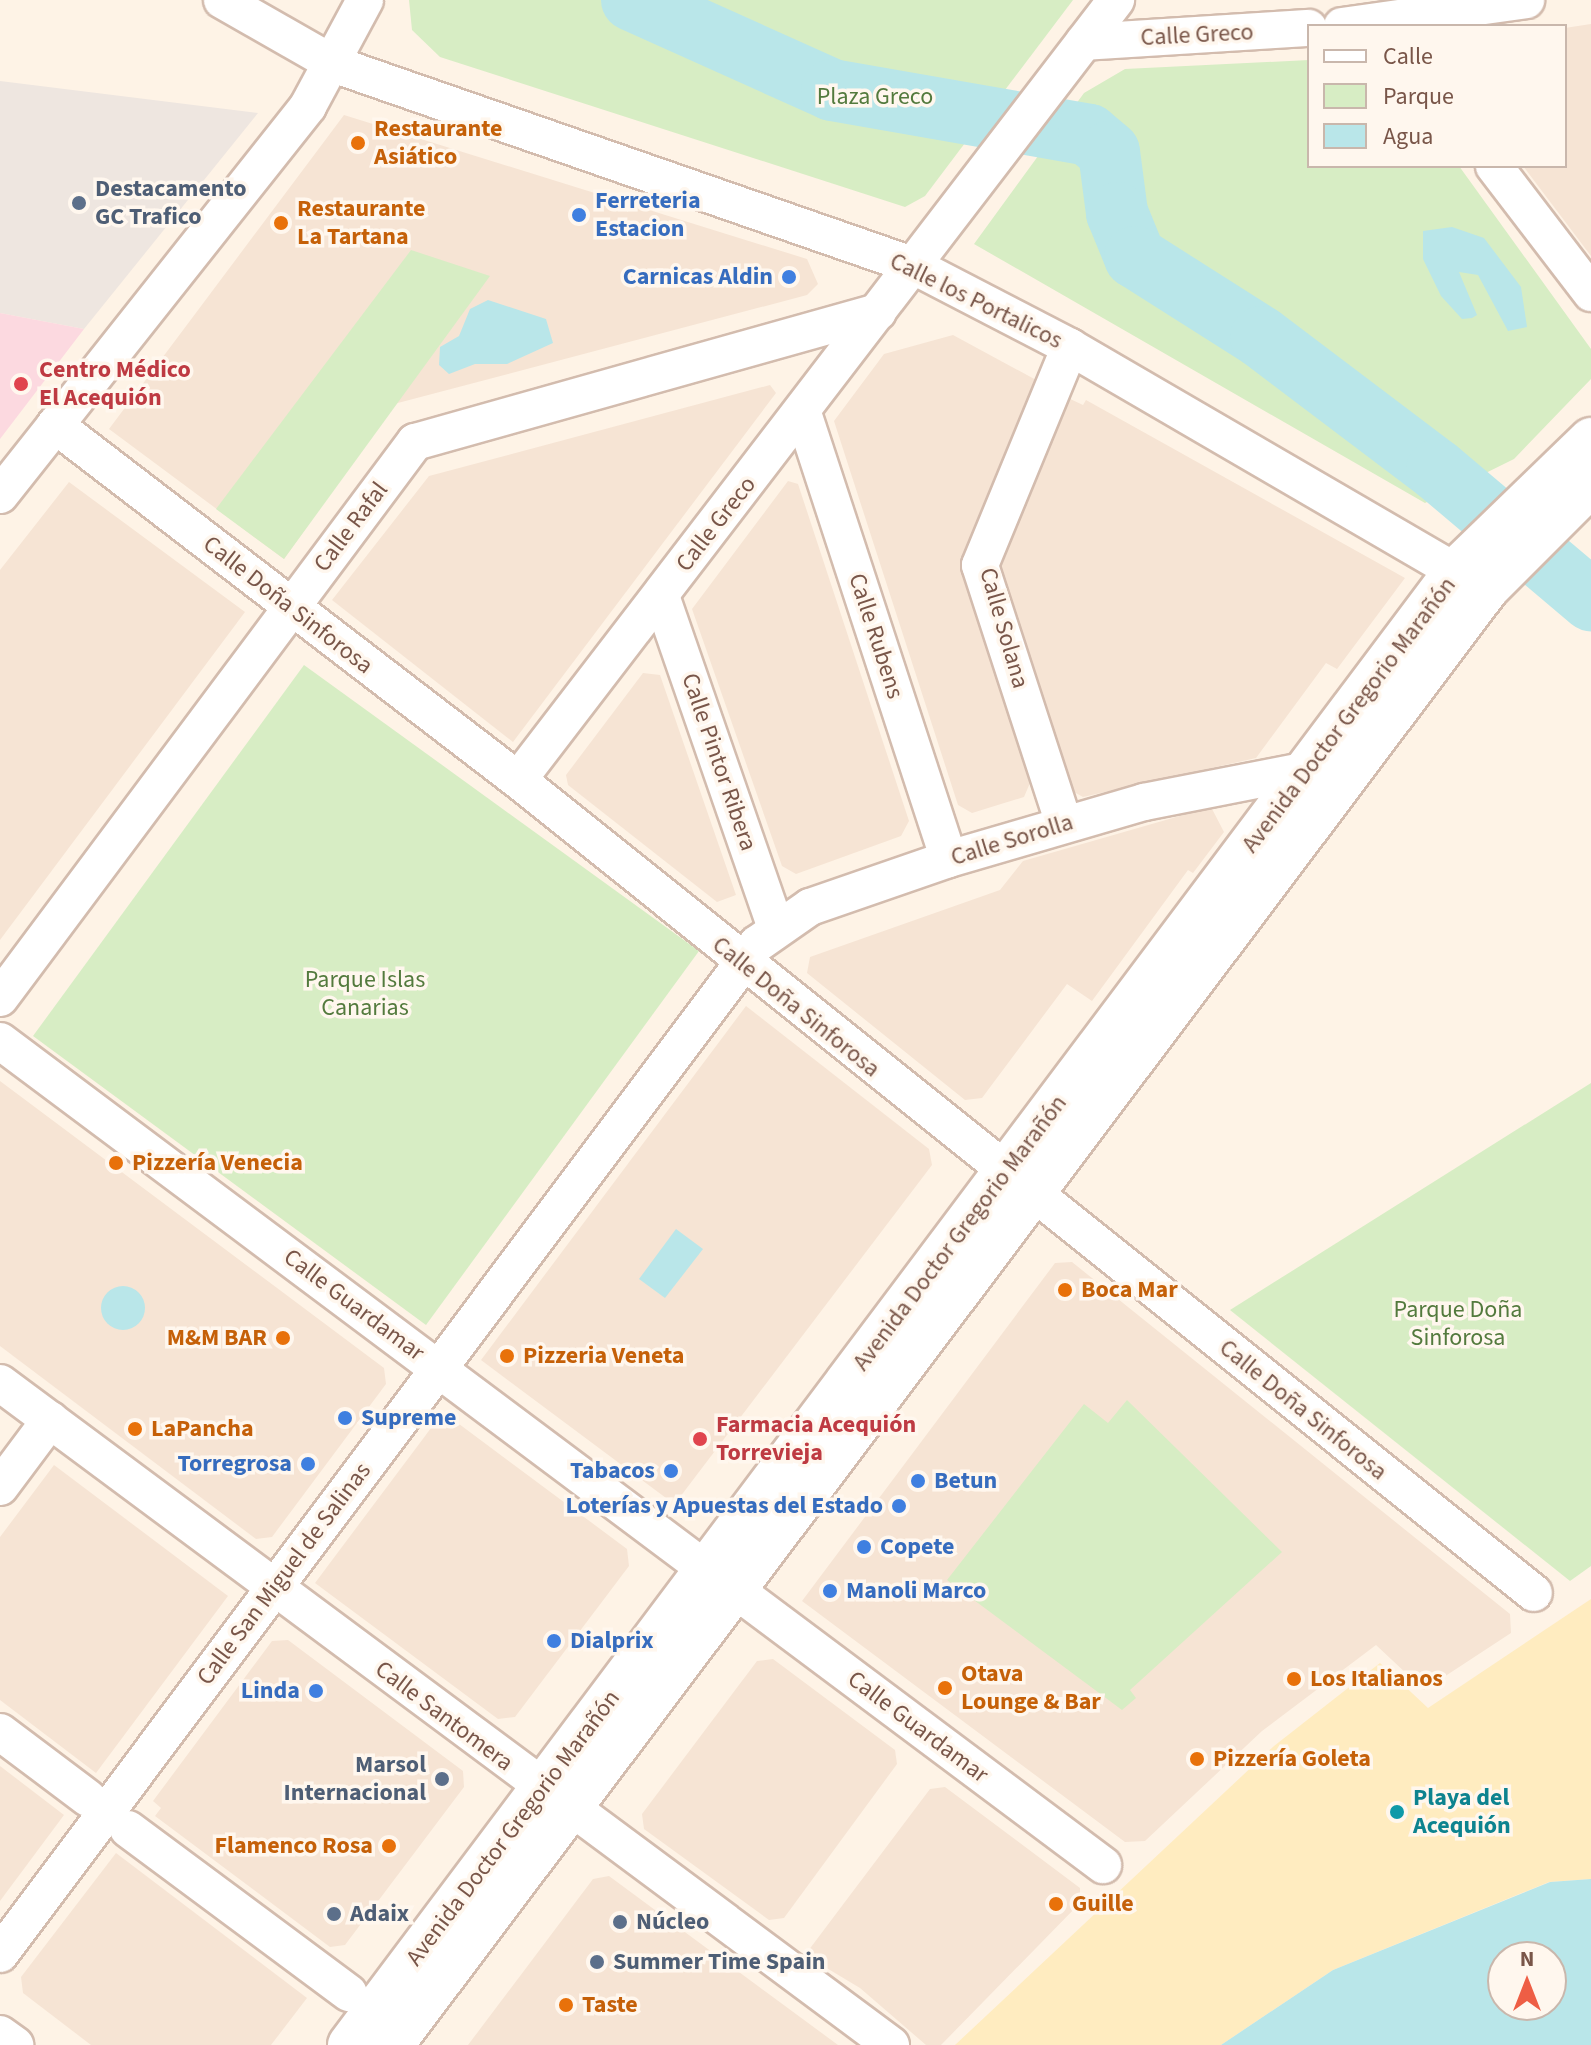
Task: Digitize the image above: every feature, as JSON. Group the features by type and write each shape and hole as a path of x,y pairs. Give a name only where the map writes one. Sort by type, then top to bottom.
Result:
{"street":[{"name":"Calle los Portalicos","path":"222,0 336,65 912,265 1070,347 1484,577"},
{"path":"0,495 336,65 365,0"},
{"path":"912,265 1116,0"},
{"path":"1348,24 1373,16 1526,0"},
{"name":"Calle Greco","path":"1080,47 1307,28"},
{"path":"1496,168 1591,293"},
{"name":"Calle Greco","path":"518,780 803,413 912,265"},
{"name":"Calle Rafal","path":"0,998 415,442 878,312"},
{"name":"Calle Solana","path":"1064,824 980,565 1070,347"},
{"name":"Calle Rubens","path":"803,413 949,859"},
{"name":"Calle Doña Sinforosa","path":"55,425 518,780 740,963 1534,1593"},
{"name":"Avenida Doctor Gregorio Marañón","path":"1018,1182 1307,770 1585,468"},
{"name":"Avenida Doctor Gregorio Marañón","path":"391,2045 557,1798 720,1579 1018,1182 1484,577"},
{"name":"Calle Pintor Ribera","path":"661,596 776,928"},
{"name":"Calle Sorolla","path":"740,963 776,928 810,907 949,859 1064,824 1307,770"},
{"name":"Calle San Miguel de Salinas","path":"0,1954 740,963"},
{"name":"Calle Guardamar","path":"0,1041 1103,1865"},
{"name":"Calle Santomera","path":"0,1383 891,2045"},
{"path":"0,1487 50,1420"},
{"path":"0,1732 88,1798"},
{"name":"Avenida Doctor Gregorio Marañón","path":"350,2045 557,1798"},
{"path":"128,1829 349,1993"},
{"path":"0,2034 15,2045"}],"shaded area":[{"path":"1591,24 1591,256 1525,168 1567,168 1567,28"},
{"path":"0,81 258,113 84,329 0,313"},
{"path":"344,115 807,259 818,284 807,295 394,404 284,559 109,429"},
{"name":"Centro Médico El Acequión","path":"0,313 84,329 0,439"},
{"path":"953,335 1038,381 960,567 1030,783 1024,797 972,813 958,805 834,421 884,354"},
{"path":"770,385 776,393 513,742 332,600 429,476"},
{"path":"1066,397 1083,405 1086,400 1405,578 1337,669 1326,663 1256,758 1083,797 1074,792 997,559"},
{"path":"788,481 798,484 909,821 901,836 796,874 782,866 692,609"},
{"path":"69,482 245,612 0,940 0,570"},
{"path":"643,673 660,675 736,895 717,902 568,785 566,775"},
{"path":"1211,807 1224,832 1193,873 1188,870 1092,1001 1067,984 982,1098 965,1100 807,973 810,957 1000,890 1023,861"},
{"path":"746,1006 929,1149 932,1165 680,1497 666,1498 481,1360"},
{"path":"0,1081 384,1368 386,1384 272,1537 256,1539 0,1346"},
{"path":"1072,1262 1510,1614 1511,1633 1424,1690 1376,1645 1262,1731 1145,1841 1125,1842 802,1601 1055,1263"},
{"path":"443,1412 627,1549 629,1566 515,1717 498,1719 315,1583"},
{"path":"54,1465 228,1596 96,1773 0,1700 0,1537"},
{"path":"288,1640 463,1771 464,1787 345,1945 330,1947 155,1816 161,1808 153,1801 272,1641"},
{"path":"773,1659 895,1750 897,1764 784,1918 769,1920 644,1829 642,1814 757,1661"},
{"path":"0,1766 64,1815 0,1901"},
{"path":"945,1787 1080,1888 1080,1903 941,2045 926,2045 860,1988 805,1955 930,1789"},
{"path":"116,1853 307,1998 271,2045 91,2045 23,1993 21,1977"},
{"path":"609,1876 838,2045 468,2045 593,1879"}],"green space":[{"name":"Plaza Greco","path":"409,0 1073,0 925,196 905,207 440,57 412,30"},
{"path":"1307,60 1307,168 1460,168 1591,349 1591,379 1514,459 1425,503 974,244 1084,93 1125,69"},
{"path":"411,250 490,276 284,559 216,509"},
{"name":"Parque Islas Canarias","path":"304,665 699,951 426,1325 33,1036"},
{"name":"Parque Doña Sinforosa","path":"1591,1083 1591,1566 1570,1581 1230,1310"},
{"path":"1127,1400 1282,1552 1130,1690 1136,1698 1122,1710 947,1580 1084,1404 1108,1423"}],"sand":[{"name":"Playa del Acequión","path":"1591,1599 1591,1879 1549,1882 1333,1970 1221,2045 955,2045 1274,1746 1380,1663 1428,1708"}],"water":[{"path":"1452,227 1484,238 1521,287 1527,327 1508,331 1478,275 1459,272 1477,315 1472,318 1462,319 1441,296 1423,259 1423,231"},
{"path":"488,300 546,319 553,343 507,364 475,364 449,374 439,365 440,347 459,336 470,309"},
{"path":"676,1229 703,1249 665,1298 639,1279"},
{"path":"123,1286 139,1292 145,1308 139,1324 123,1330 107,1324 101,1308 107,1292"},
{"path":"1591,1879 1591,2045 1221,2045 1333,1970 1550,1882"}],"waterway":[{"path":"632,0 832,90 1089,135 1109,152 1117,213 1135,257 1261,337 1437,470 1591,600"}],"place":[{"name":"Restaurante Asiático","path":"358,143"},
{"name":"Destacamento GC Trafico","path":"79,203"},
{"name":"Ferreteria Estacion","path":"579,215"},
{"name":"Restaurante La Tartana","path":"281,223"},
{"name":"Carnicas Aldin","path":"789,277"},
{"name":"Centro Médico El Acequión","path":"21,384"},
{"name":"Pizzería Venecia","path":"116,1163"},
{"name":"Boca Mar","path":"1065,1290"},
{"name":"M&M BAR","path":"283,1338"},
{"name":"Pizzeria Veneta","path":"507,1356"},
{"name":"Supreme","path":"345,1418"},
{"name":"LaPancha","path":"135,1429"},
{"name":"Farmacia Acequión Torrevieja","path":"700,1439"},
{"name":"Torregrosa","path":"308,1464"},
{"name":"Tabacos","path":"671,1471"},
{"name":"Betun","path":"918,1481"},
{"name":"Loterías y Apuestas del Estado","path":"899,1506"},
{"name":"Copete","path":"864,1547"},
{"name":"Manoli Marco","path":"830,1591"},
{"name":"Dialprix","path":"554,1641"},
{"name":"Los Italianos","path":"1294,1679"},
{"name":"Otava Lounge & Bar","path":"945,1688"},
{"name":"Linda","path":"316,1691"},
{"name":"Pizzería Goleta","path":"1197,1759"},
{"name":"Marsol Internacional","path":"442,1779"},
{"name":"Playa del Acequión","path":"1397,1812"},
{"name":"Flamenco Rosa","path":"389,1846"},
{"name":"Guille","path":"1056,1904"},
{"name":"Adaix","path":"334,1914"},
{"name":"Núcleo","path":"620,1922"},
{"name":"Summer Time Spain","path":"597,1962"},
{"name":"Taste","path":"566,2005"}]}
